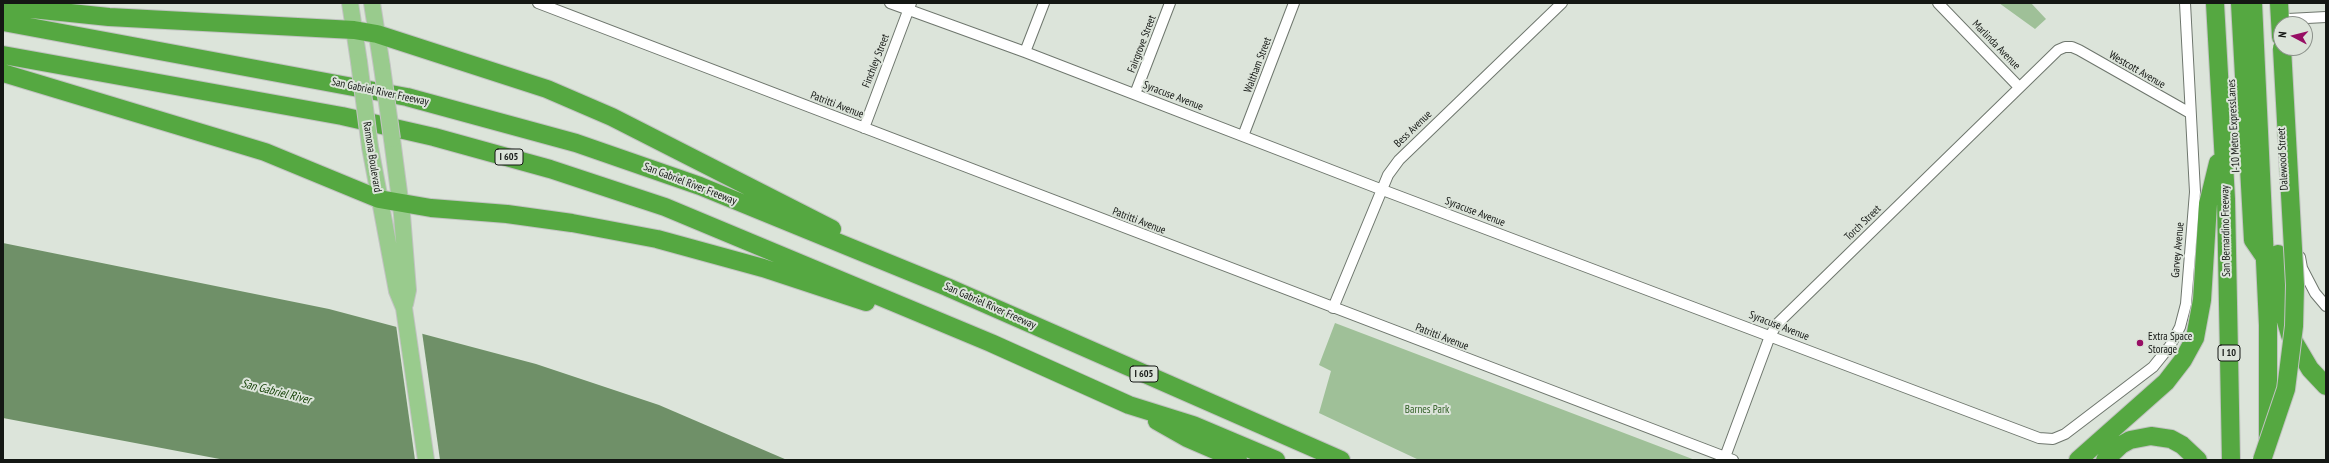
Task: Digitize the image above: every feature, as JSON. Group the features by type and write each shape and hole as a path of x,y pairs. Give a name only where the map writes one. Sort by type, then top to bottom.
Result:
{"highway":[{"name":"San Bernardino Freeway","path":"2215,3 2223,141 2231,460"},
{"name":"I-10 Metro ExpressLanes","path":"2226,246 2238,213 2228,3"},
{"path":"2240,3 2252,240 2266,259"},
{"path":"2253,3 2266,259 2268,325 2268,460"},
{"path":"2279,3 2280,16"},
{"path":"3,6 109,18 354,30 376,34 547,89 612,117 947,287"},
{"name":"San Gabriel River Freeway","path":"3,22 330,81 407,97 491,118 576,143 700,186 947,287 1341,460"},
{"name":"I 605","path":"3,55 342,116 434,137 550,168 665,207 991,343 1129,404 1193,425 1276,460"},
{"path":"2262,460 2280,411 2286,389 2294,326 2295,286 2282,56"},
{"path":"3,73 266,152 379,199 401,204 572,223 657,238 763,268 991,343"},
{"path":"2072,460 2084,454 2166,382 2184,360 2195,338 2202,300 2208,204 2223,141"},
{"path":"2263,190 2277,241 2283,311 2290,335 2310,369 2326,386"},
{"path":"1129,404 1187,438 1238,460"},
{"path":"2105,460 2121,445 2130,440 2151,436 2171,439 2182,445 2198,460"}],"main road":[{"name":"Ramona Boulevard","path":"350,3 370,147 398,291 404,308 426,460"},
{"name":"Ramona Boulevard","path":"372,3 401,204 408,290 404,308"}],"street":[{"name":"Patritti Avenue","path":"538,3 1333,308 1729,458"},
{"name":"Syracuse Avenue","path":"890,3 910,6 1380,189 2039,438 2053,439"},
{"path":"1025,52 1044,3"},
{"name":"Fairgrove Street","path":"1136,94 1170,3"},
{"name":"Waltham Street","path":"1243,136 1294,3"},
{"name":"Bess Avenue","path":"1333,308 1380,189 1399,160 1562,3"},
{"name":"Marlinda Avenue","path":"1938,3 2019,87"},
{"name":"Garvey Avenue","path":"2053,439 2065,434 2153,367 2170,346 2180,327 2186,304 2195,192 2185,3"},
{"path":"2287,3 2288,16"},
{"name":"Finchley Street","path":"864,128 910,6"},
{"path":"2313,19 2326,18"},
{"name":"Torch Street","path":"1729,458 1770,336 1777,324 2058,50 2065,47 2072,47"},
{"name":"Westcott Avenue","path":"2072,47 2190,113"},
{"name":"Dalewood Street","path":"2289,56 2299,246 2302,268 2314,293 2326,306"}],"green space":[{"path":"1999,3 2031,3 2046,19 2035,29"},
{"name":"Barnes Park","path":"1335,323 1695,460 1419,460 1319,413 1331,371 1319,365"}],"water":[{"name":"San Gabriel River","path":"3,243 329,309 536,364 659,405 787,460 225,460 3,418"}],"pier":[{"path":"396,325 422,332 440,460 415,460"}],"place":[{"name":"Extra Space Storage","path":"2140,343"}]}
